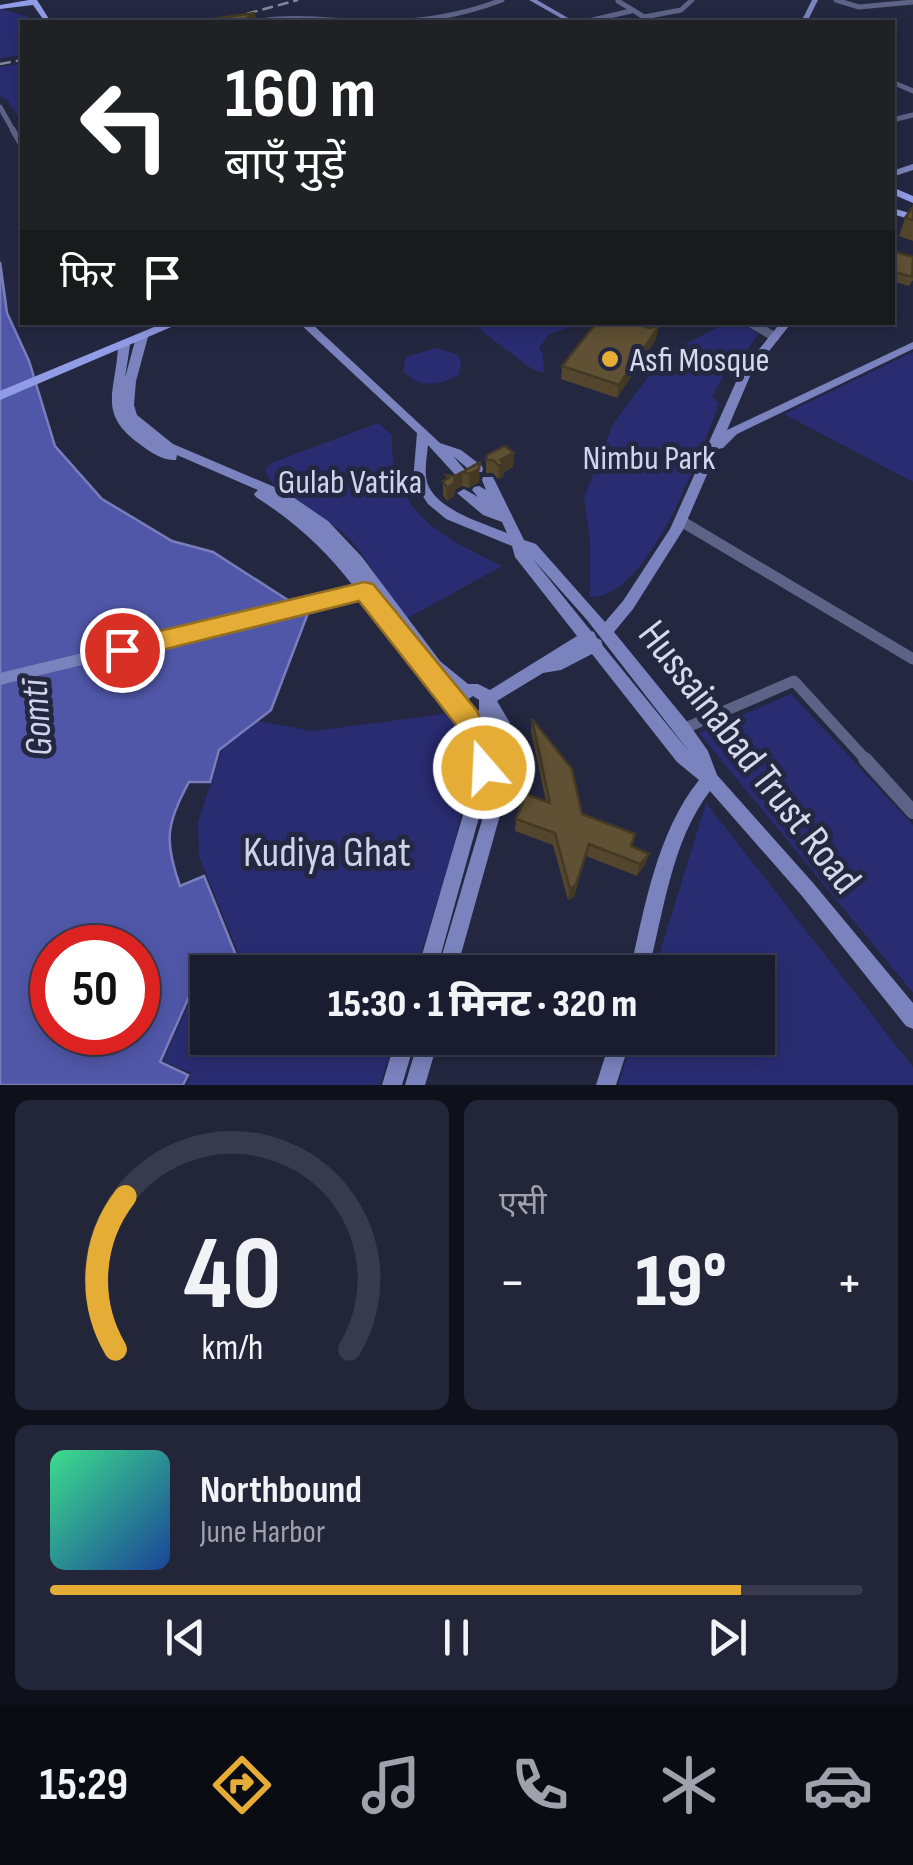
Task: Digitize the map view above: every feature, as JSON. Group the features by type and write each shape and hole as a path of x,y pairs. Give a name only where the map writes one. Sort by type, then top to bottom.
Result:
{"main road":[{"path":"0,5 9,0"},
{"path":"0,5 34,1"},
{"path":"22,2 32,18"},
{"path":"0,5 32,18"},
{"path":"0,396 92,360 125,344 146,327"}],"street":[{"path":"423,20 460,14 502,0"},
{"path":"532,0 568,20"},
{"path":"618,1 644,17 681,10 692,0"},
{"path":"836,0 859,6 913,2"},
{"path":"592,20 631,11"},
{"path":"0,107 20,142"},
{"path":"307,325 436,445 457,453 488,512 504,518"},
{"path":"755,325 775,337"},
{"path":"146,327 130,381 128,406 132,417 168,447 230,477 322,536 398,636 463,705 484,717 489,702 543,667 556,666 597,637 628,606 681,521 746,373 781,325"},
{"path":"125,344 117,395 119,411 130,430 144,444 230,477"},
{"path":"715,449 733,431 913,345"},
{"path":"423,432 419,481 433,501 451,516 531,548 592,616 597,637"},
{"path":"436,445 442,469 471,482 504,518 518,541 520,554 597,637 683,757 710,779 690,806 676,841 644,955"},
{"path":"681,521 913,658"},
{"path":"0,680 362,591"},
{"path":"592,616 628,606"},
{"name":"Hussainabad Trust Road","path":"597,637 682,728 702,756 710,779 808,890 913,1019"},
{"path":"682,728 794,681 913,812"},
{"path":"453,955 504,776 502,723 489,702 477,692 463,705"},
{"path":"431,955 484,768 463,705"},
{"path":"900,799 913,791"},
{"path":"392,1085 401,1055"},
{"path":"415,1085 424,1055"},
{"path":"606,1085 616,1055"}],"green space":[{"path":"0,9 26,16 28,20 20,20 20,55 0,58"},
{"path":"20,63 20,120 0,96 0,67"},
{"path":"474,325 577,325 549,334 539,348 544,373 532,369"},
{"name":"Nimbu Park","path":"722,325 743,325 759,334 733,368 728,368 712,396 719,404 700,454 652,549 633,574 612,591 590,597 590,540 584,498 613,424 665,354"},
{"path":"436,348 456,354 461,360 459,374 430,384 403,371 406,357"},
{"path":"913,352 913,482 784,414"},
{"name":"Gulab Vatika","path":"378,423 392,435 393,462 409,502 440,532 502,566 404,620 350,539 286,495 265,469 271,463"},
{"path":"791,694 913,825 913,993 699,733"},
{"name":"Kudiya Ghat","path":"445,714 463,733 471,771 449,865 420,955 237,955 199,857 198,822 222,749 257,721 313,731"},
{"path":"706,803 913,1067 913,1085 618,1085 628,1055 775,1055 775,955 659,955"},
{"name":"Kudiya Ghat","path":"190,1001 190,1055 390,1055 380,1085 187,1085 191,1073 163,1061"}],"water":[{"name":"Gomtī","path":"0,262 7,313 29,361 55,446 102,499 172,541 213,552 308,613 271,710 219,750 210,782 189,782 172,821 171,857 180,886 204,876 235,953 190,955 190,994 160,1062 188,1075 183,1085 0,1085"}],"building":[{"path":"255,13 243,20 204,20"},
{"path":"895,252 913,257 912,277 895,272"},
{"name":"Asfi Mosque","path":"595,325 659,326 619,385 562,366"},
{"path":"505,446 514,453 500,460 504,463 499,466 486,460 487,455"},
{"path":"480,462 479,469 469,474 463,472"},
{"path":"446,475 455,476 454,483 447,488 443,481 449,478"},
{"path":"532,719 572,769 582,814 635,834 631,846 649,854 640,864 589,844 576,885 570,889 555,833 516,819 526,794 550,803"}],"railway":[{"path":"223,20 298,0"},
{"path":"0,64 20,60"}],"place":[{"name":"Asfi Mosque","path":"610,359"}],"route":[{"path":"122,650 364,591 456,704 459,713 468,719 484,768"}]}
